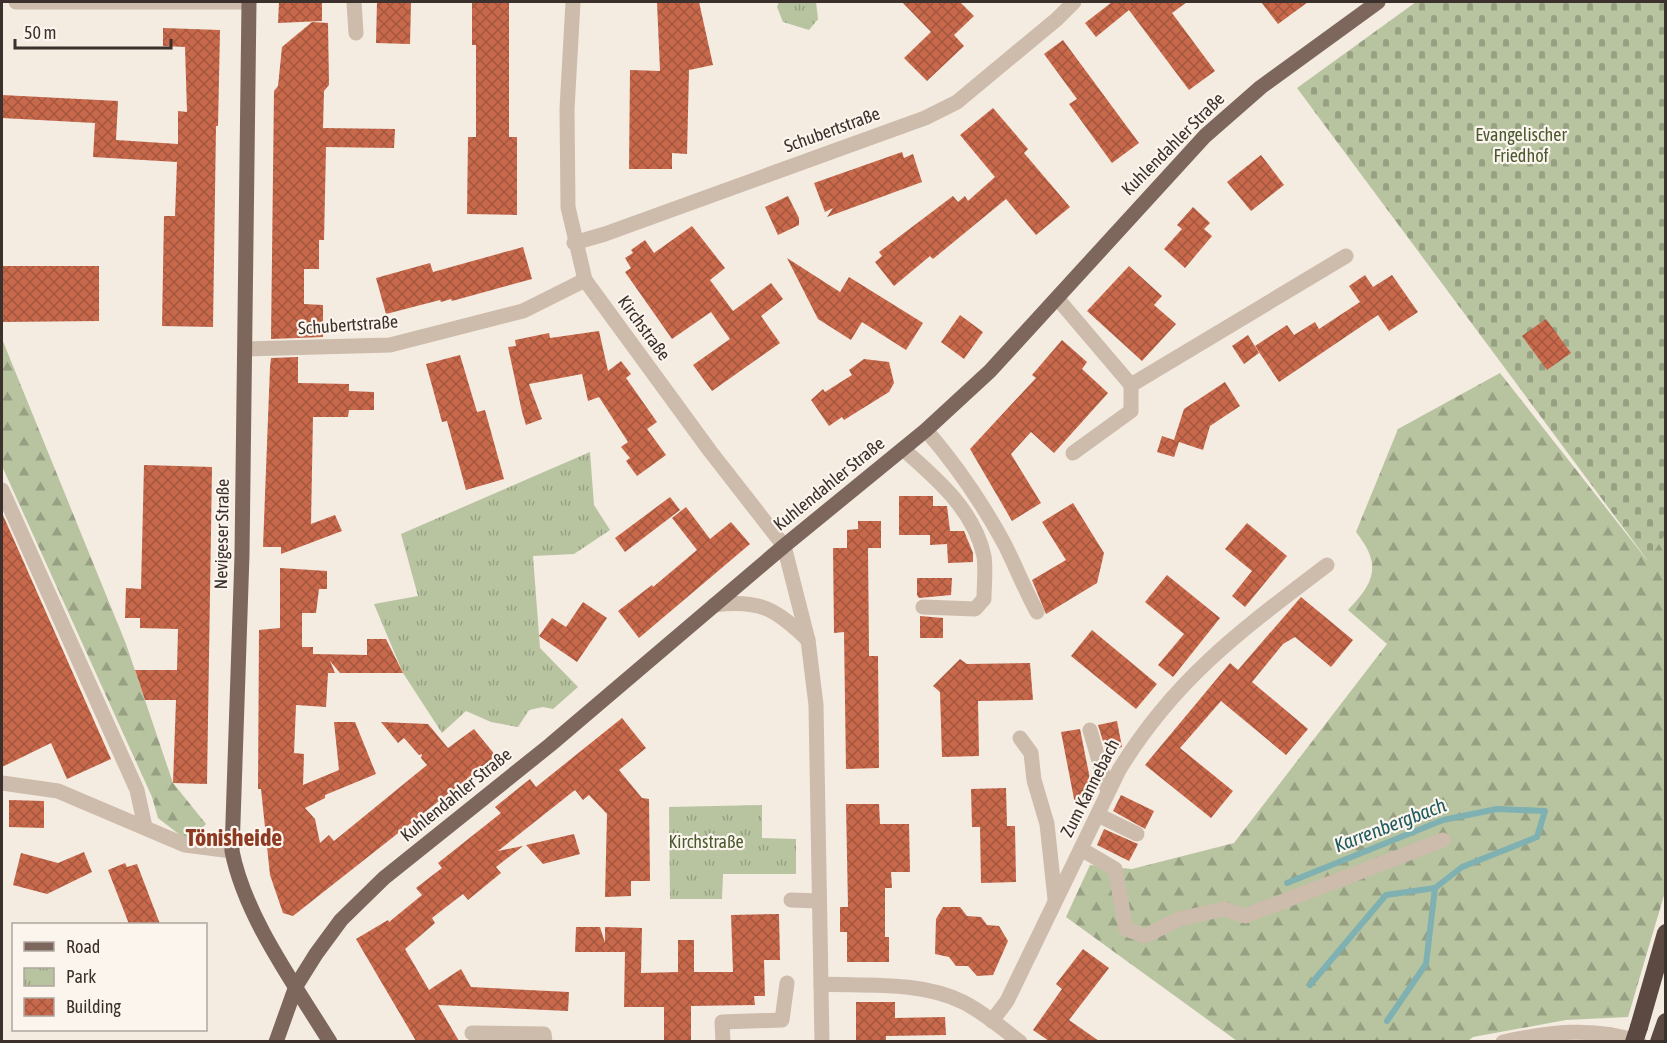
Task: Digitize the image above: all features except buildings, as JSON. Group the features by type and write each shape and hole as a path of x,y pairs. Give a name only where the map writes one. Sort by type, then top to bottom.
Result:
{"highway":[{"path":"1637,1036 1665,933"}],"main road":[{"name":"Nevigeser Straße","path":"249,2 246,349 232,850 236,871 245,894 296,986 330,1041"},
{"name":"Kuhlendahler Straße","path":"276,1041 296,986 341,920 384,878 550,745 784,546 926,430 990,371 1205,136 1261,87 1378,2"}],"street":[{"path":"16,2 249,2"},
{"path":"354,2 356,33"},
{"name":"Kirchstraße","path":"573,2 567,110 567,207 574,243 585,280 695,432 784,546 808,640 816,705 822,1041"},
{"name":"Schubertstraße","path":"574,243 605,234 925,118 957,102 1057,19 1074,2"},
{"path":"1131,385 1346,256"},
{"name":"Schubertstraße","path":"246,349 390,345 523,311 585,280"},
{"path":"1057,298 1131,385 1131,411 1073,453"},
{"path":"926,430 959,468 1005,546 1018,578 1037,612"},
{"path":"903,449 946,487 956,500 976,533 984,559 984,599 975,609 924,607"},
{"path":"2,490 136,790 145,827"},
{"name":"Zum Kannebach","path":"992,1021 1007,1001 1108,792 1138,739 1201,665 1247,625 1328,565"},
{"path":"714,605 752,603 767,607 785,618 808,640"},
{"path":"1090,730 1108,792"},
{"path":"1020,738 1031,753 1034,780 1047,824 1055,899"},
{"path":"2,783 58,791 185,845 232,850"},
{"path":"1098,815 1137,834"},
{"path":"1081,849 1115,869 1126,929 1145,936 1179,919 1224,909 1245,916 1443,840"},
{"path":"791,900 819,901"},
{"path":"723,1041 722,1022 782,1020 787,983"},
{"path":"821,984 902,986 930,991 963,1002 1020,1041"},
{"path":"1503,1041 1577,1031 1637,1036"},
{"path":"472,1033 544,1034 545,1041"}],"green space":[{"path":"779,2 816,2 818,19 809,30 783,22 777,7"},
{"name":"Evangelischer Friedhof","path":"1416,2 1665,2 1666,533 1648,561 1297,88"},
{"path":"2,339 126,644 173,783 206,824 189,842 158,818 152,797 2,466"},
{"path":"1500,373 1647,560 1665,533 1665,892 1628,1017 1566,1020 1473,1037 1468,1041 1237,1041 1066,917 1090,865 1132,869 1234,843 1387,644 1348,610 1364,591 1372,573 1370,554 1356,532 1398,429"},
{"path":"590,452 594,505 610,530 574,554 533,556 540,648 578,687 553,709 543,707 529,710 518,727 491,722 466,711 442,733 403,673 374,604 418,596 401,534"},
{"name":"Kirchstraße","path":"762,805 762,838 796,839 796,874 723,874 722,899 670,899 669,807"}],"waterway":[{"name":"Karrenbergbach","path":"1287,883 1443,820 1497,809 1545,811 1537,837 1462,867 1435,888 1426,964 1387,1021"},
{"name":"Karrenbergbach","path":"1310,985 1386,895 1435,888"}],"district":[{"name":"Tönisheide","path":"234,838"}]}
